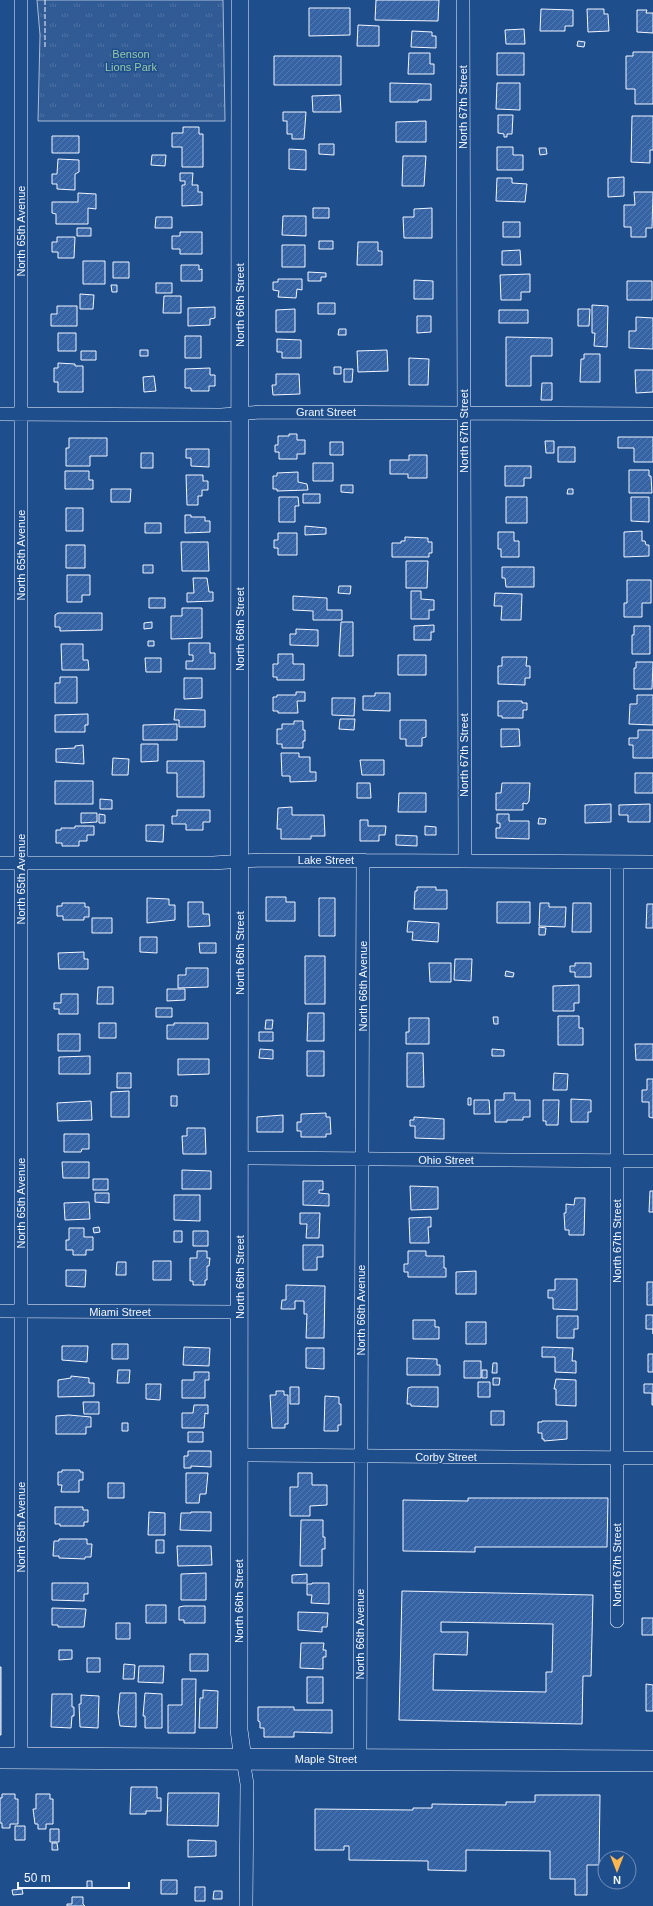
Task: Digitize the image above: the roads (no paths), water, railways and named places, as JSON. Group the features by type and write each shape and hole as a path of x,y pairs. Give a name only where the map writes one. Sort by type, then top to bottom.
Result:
{"main road":[{"name":"Maple Street","path":"0,1758 653,1760"}],"street":[{"name":"North 65th Avenue","path":"21,0 21,1758"},
{"name":"North 66th Street","path":"240,0 239,1730 247,1784 246,1906"},
{"name":"North 67th Street","path":"463,0 464,861"},
{"name":"Grant Street","path":"0,414 221,415 262,412 653,414"},
{"name":"Lake Street","path":"0,863 363,860 653,862"},
{"name":"North 66th Avenue","path":"360,1759 363,860"},
{"name":"North 67th Street","path":"617,862 617,1621"},
{"name":"Ohio Street","path":"240,1158 653,1161"},
{"name":"Miami Street","path":"0,1311 240,1312"},
{"name":"Corby Street","path":"239,1455 653,1458"}],"park label":[{"name":"Benson Lions Park","path":"131,60"}]}
